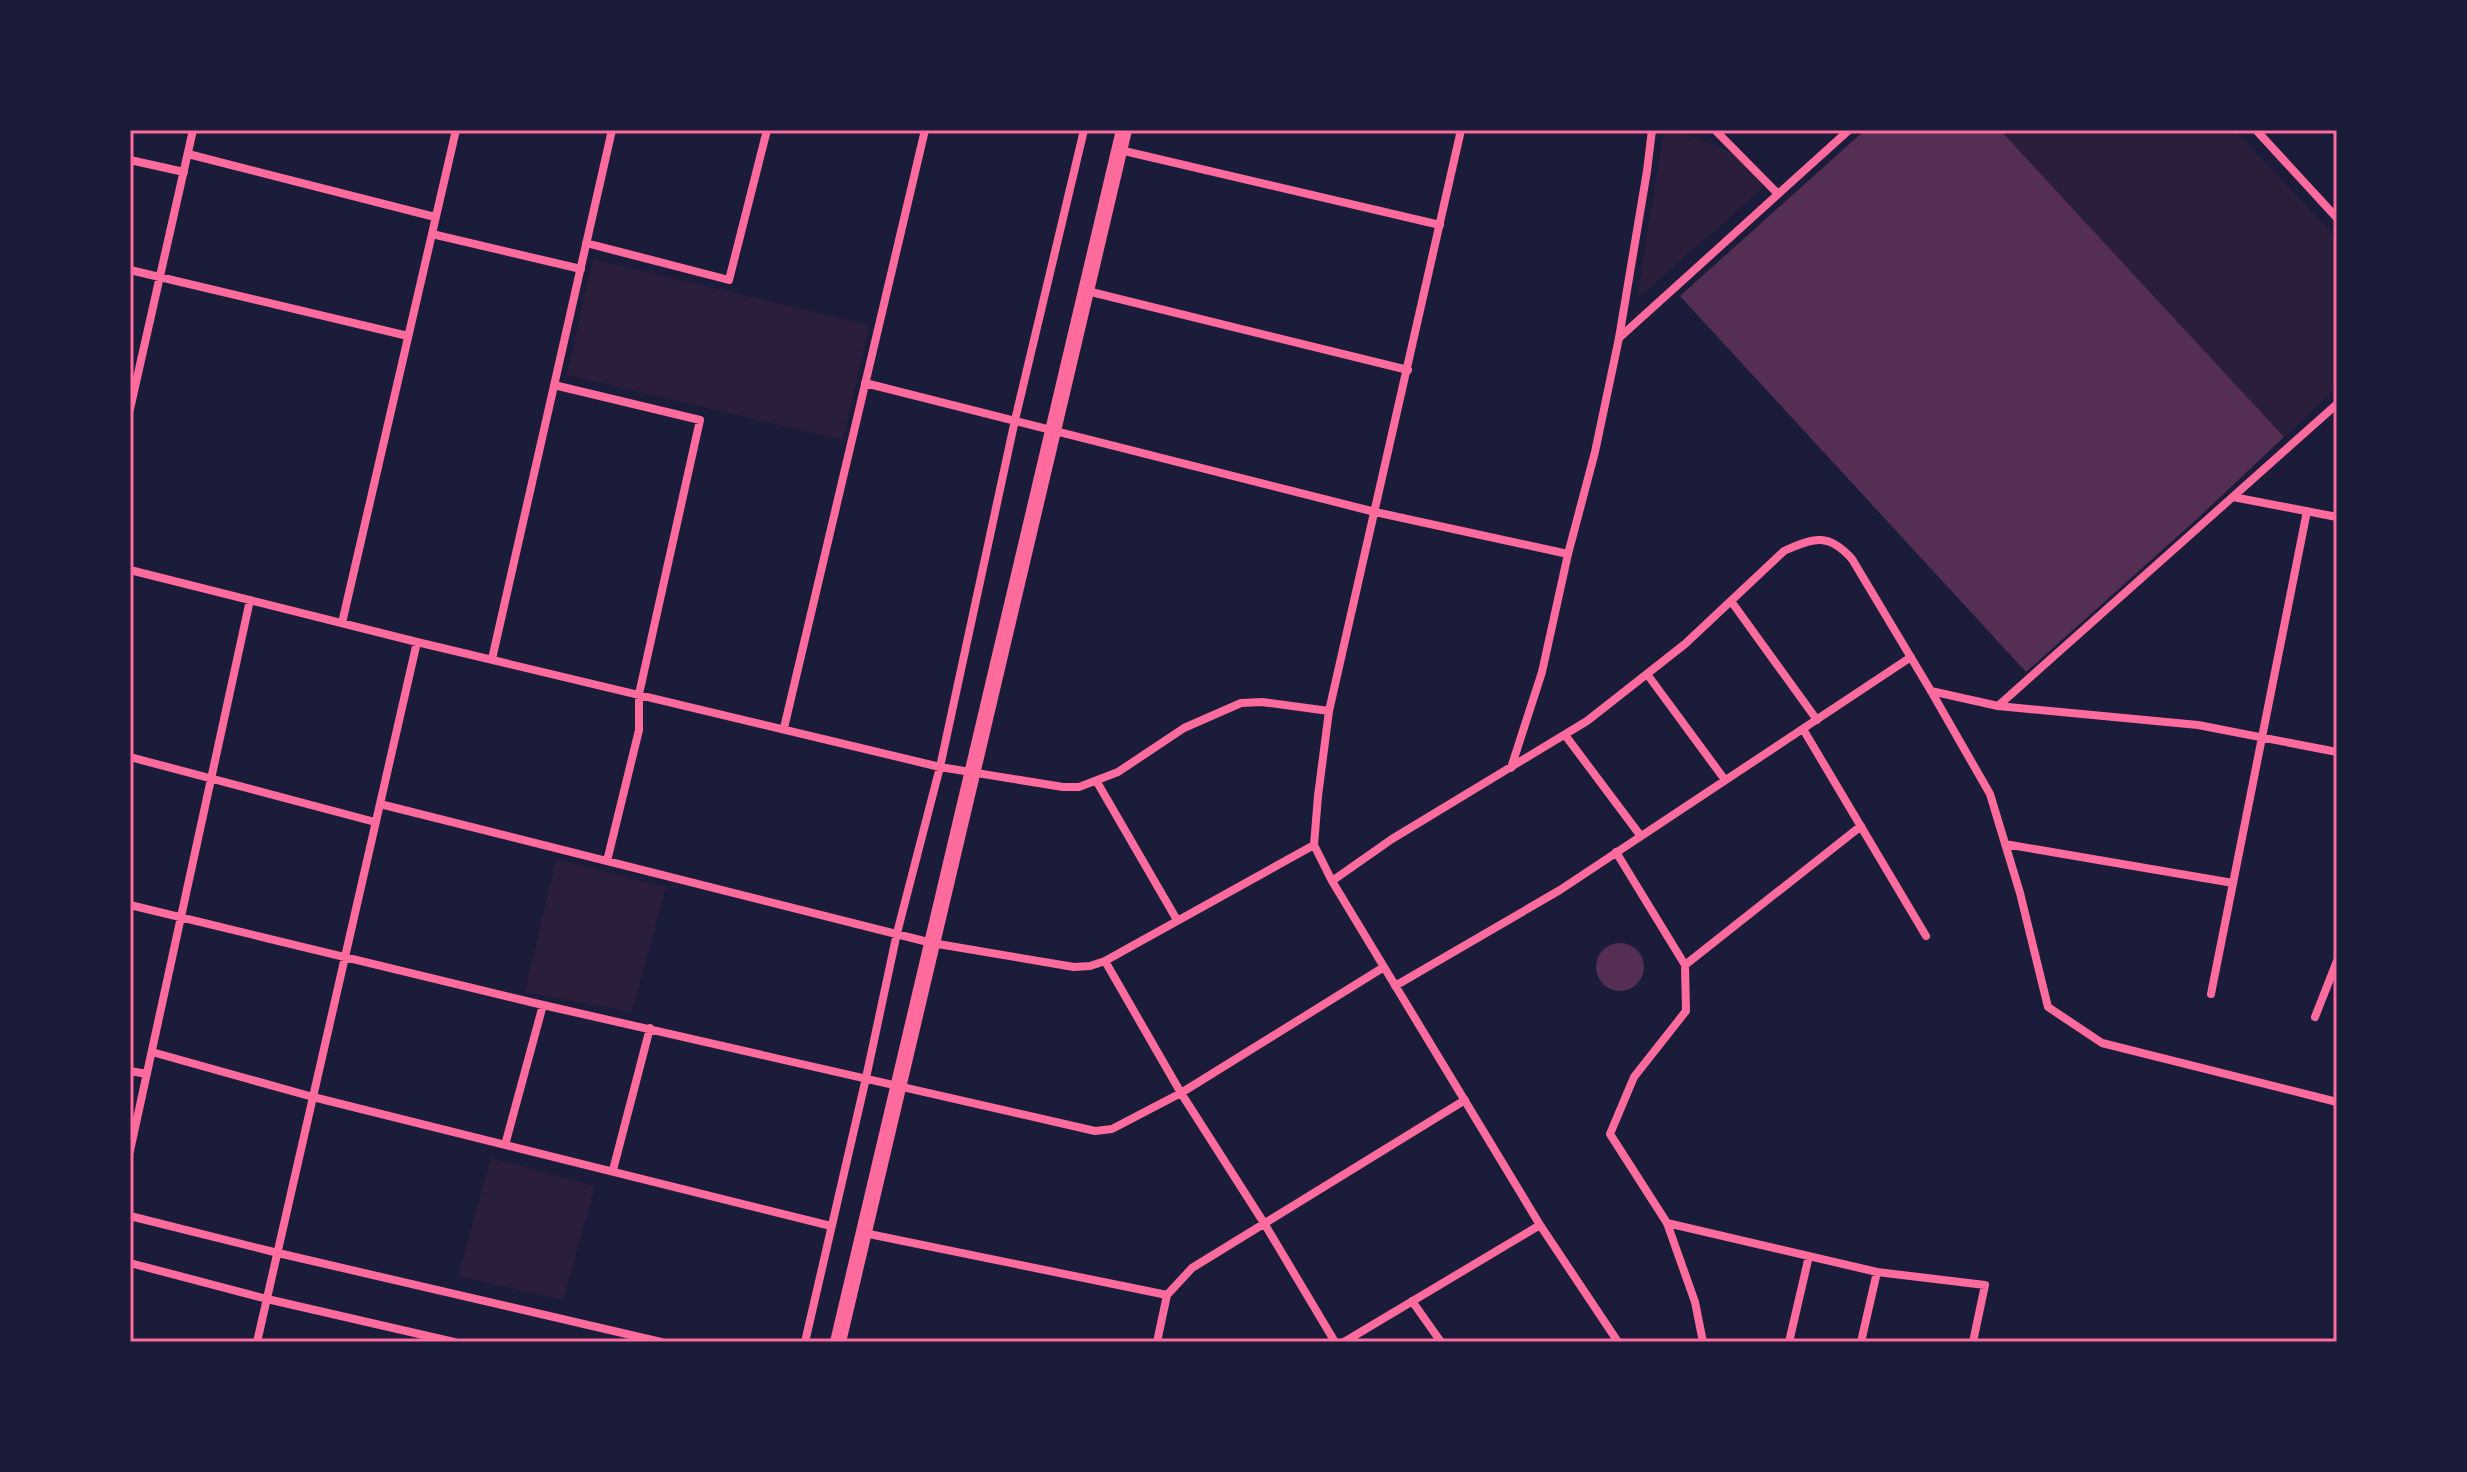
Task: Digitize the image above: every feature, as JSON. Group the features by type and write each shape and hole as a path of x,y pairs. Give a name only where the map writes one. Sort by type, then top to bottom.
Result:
{"main road":[{"path":"838,1342 1124,130"}],"street":[{"path":"130,409 193,130"},
{"path":"342,623 456,130"},
{"path":"492,659 612,130"},
{"path":"586,243 729,280 767,130"},
{"path":"784,728 925,130"},
{"path":"805,1342 897,933 940,767 1015,420 1084,130"},
{"path":"1461,130 1329,711 1314,845 1332,881 1540,1225 1618,1342"},
{"path":"1511,768 1542,672 1595,452 1619,338 1652,130"},
{"path":"1715,130 1778,194"},
{"path":"1619,338 1849,130"},
{"path":"2256,130 2337,218"},
{"path":"1119,149 1440,225"},
{"path":"188,154 435,217"},
{"path":"130,160 184,172"},
{"path":"432,234 581,269"},
{"path":"130,270 408,336"},
{"path":"1086,290 1408,370"},
{"path":"865,383 1375,512 1568,554"},
{"path":"554,385 700,420 639,694 639,730 607,861"},
{"path":"1998,706 2337,404"},
{"path":"2233,497 2337,517"},
{"path":"2211,994 2307,511"},
{"path":"1332,881 1392,839 1587,721 1685,644 1784,551 1805,541 1822,539 1840,546 1852,559 1990,794 2020,893 2048,1007 2102,1043 2337,1102"},
{"path":"130,570 940,767 1063,787 1097,782 1118,772 1184,728 1241,703 1262,702 1329,711"},
{"path":"130,1151 250,600"},
{"path":"1731,601 1817,720"},
{"path":"257,1342 417,642"},
{"path":"1395,986 1560,890 1911,657"},
{"path":"1647,674 1725,780"},
{"path":"1931,691 1998,706 2198,725 2337,752"},
{"path":"1803,729 1926,936"},
{"path":"1565,735 1640,835"},
{"path":"130,757 375,822"},
{"path":"1097,782 1177,920"},
{"path":"380,804 932,943 1074,967 1105,961 1314,845"},
{"path":"1685,965 1861,826"},
{"path":"2005,844 2233,883"},
{"path":"1616,852 1685,965 1686,1011 1634,1077 1610,1134 1667,1223 1695,1302 1703,1342"},
{"path":"130,905 543,1005 1095,1131 1112,1129 1181,1093 1384,967"},
{"path":"1105,961 1181,1093 1335,1342"},
{"path":"2315,1017 2337,961"},
{"path":"505,1145 543,1005"},
{"path":"613,1170 650,1028"},
{"path":"152,1052 313,1097 831,1226"},
{"path":"130,1071 147,1074"},
{"path":"1157,1342 1167,1295 1192,1268 1465,1100"},
{"path":"130,1216 661,1342"},
{"path":"1667,1223 1877,1272 1985,1285 1973,1342"},
{"path":"1344,1342 1540,1225"},
{"path":"864,1233 1167,1295"},
{"path":"1789,1342 1809,1256"},
{"path":"130,1263 267,1299 454,1342"},
{"path":"1861,1342 1877,1272"},
{"path":"1412,1301 1441,1342"}],"shaded area":[{"path":"1664,130 1677,130 1735,154 1764,187 1637,299"},
{"path":"2000,130 2235,130 2337,238 2337,387 2284,437"},
{"path":"593,259 869,325 843,440 567,375"},
{"path":"556,859 666,887 632,1012 525,992"},
{"path":"491,1158 595,1186 563,1300 458,1276"}],"building":[{"path":"1865,130 2000,130 2284,437 2026,672 1680,296"},
{"path":"1620,943 1637,950 1644,967 1637,984 1620,991 1603,984 1596,967 1603,950"}]}
